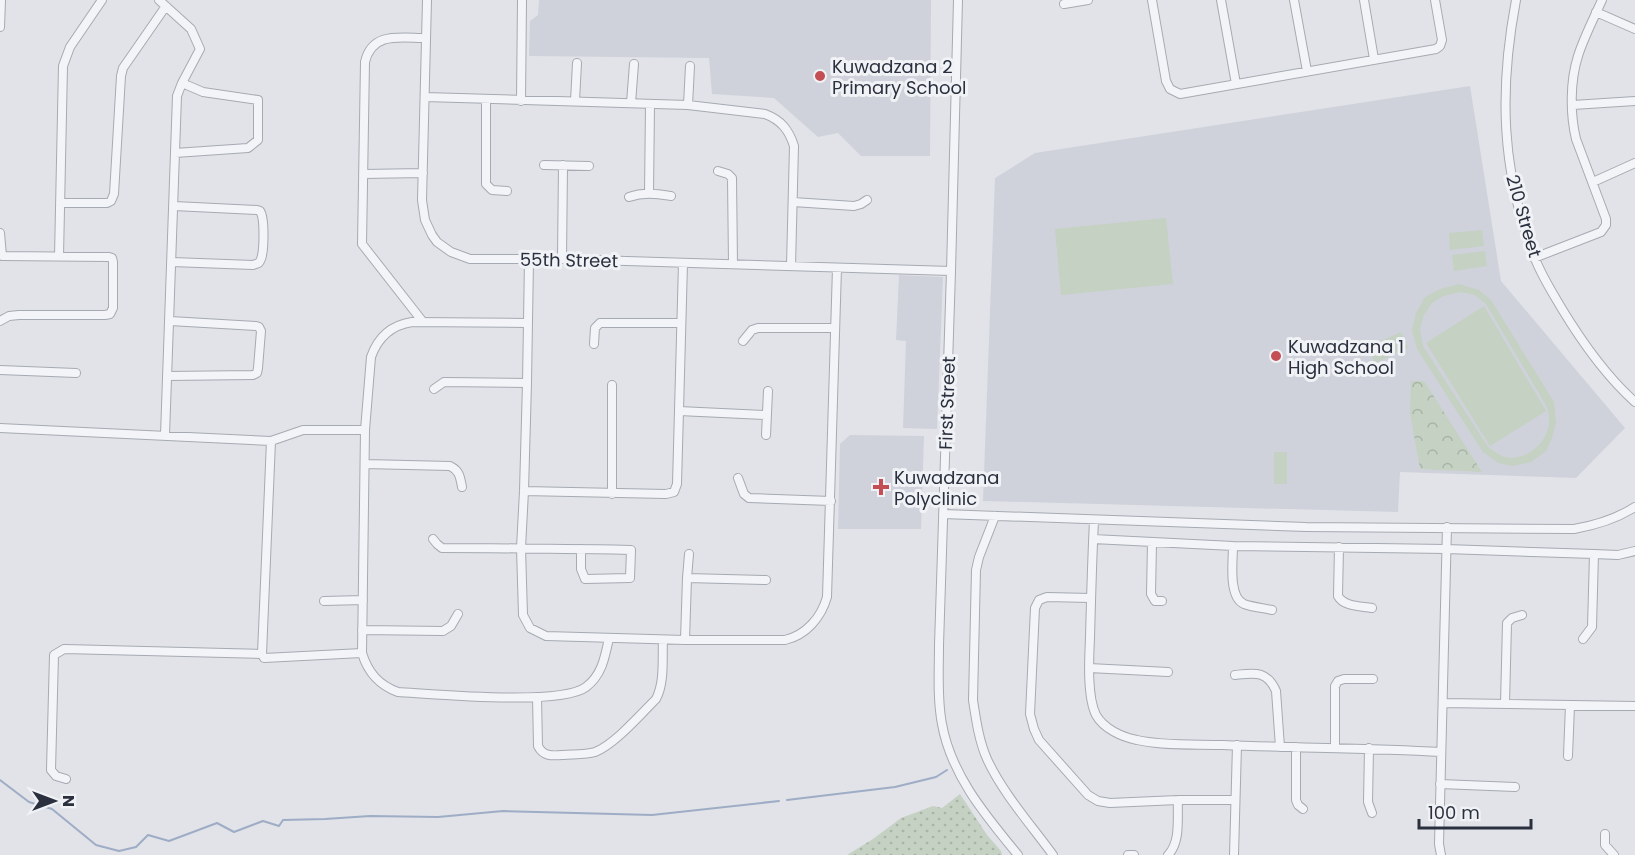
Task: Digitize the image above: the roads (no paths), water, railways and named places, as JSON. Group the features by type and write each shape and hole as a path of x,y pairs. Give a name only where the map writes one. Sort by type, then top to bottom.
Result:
{"street":[{"path":"0,27 1,0"},
{"path":"59,256 64,59 102,0"},
{"path":"159,0 191,29 200,49 177,96 165,435"},
{"name":"55th Street","path":"427,0 422,200 425,220 432,235 443,247 470,259 683,262 951,271"},
{"path":"521,101 522,0"},
{"name":"First Street","path":"958,0 939,664 941,722 949,750 970,793 1018,855"},
{"path":"1064,4 1088,0"},
{"path":"1152,0 1166,81 1170,89 1180,94 1436,49 1442,40 1435,0"},
{"path":"1221,0 1236,84"},
{"path":"1294,0 1307,71"},
{"path":"1364,0 1374,59"},
{"name":"210 Street","path":"1516,0 1505,75 1507,158 1521,219 1534,258 1582,341 1635,402"},
{"path":"1534,258 1601,232 1606,225 1606,219 1573,128 1572,105 1574,71 1579,53 1602,0"},
{"path":"60,203 103,203 113,198 123,68 166,6"},
{"path":"1596,12 1635,28"},
{"path":"423,322 362,244 367,53 372,46 387,39 426,38"},
{"path":"575,101 577,63"},
{"path":"631,103 634,64"},
{"path":"688,105 690,66"},
{"path":"175,153 248,148 258,140 258,100 203,92 182,83"},
{"path":"425,97 688,105 765,114 778,120 788,130 794,146 791,266"},
{"path":"486,100 486,184 492,190 507,191"},
{"path":"1572,105 1635,100"},
{"path":"649,194 650,104"},
{"path":"1593,182 1635,163"},
{"path":"544,165 589,166"},
{"path":"562,260 563,165"},
{"path":"718,171 732,178 733,264"},
{"path":"363,174 423,174"},
{"path":"629,197 638,194 671,196"},
{"path":"794,202 854,206 867,200"},
{"path":"172,262 254,265 262,257 263,217 260,211 174,206"},
{"path":"0,233 2,256 112,258 112,311 105,315 14,315 0,321"},
{"path":"529,260 525,491 521,548 523,615 530,628 546,636 663,640 785,640 795,638 809,627 824,607 827,597 831,501 837,268"},
{"path":"525,491 612,494 674,492 677,484 683,262"},
{"path":"167,376 253,375 257,373 258,368 261,331 256,326 170,321"},
{"path":"527,323 423,322 401,324 384,335 374,348 371,357 366,430 362,653 366,666 377,681 398,692 537,698 572,694 585,688 597,676 604,664 609,638"},
{"path":"594,344 595,328 600,323 681,323"},
{"path":"743,340 752,330 758,328 835,328"},
{"path":"0,370 76,373"},
{"path":"434,389 444,382 527,383"},
{"path":"612,385 612,494"},
{"path":"766,435 768,392"},
{"path":"679,411 766,415"},
{"path":"0,428 271,441 303,430 366,430"},
{"path":"271,441 262,654 266,659 362,653"},
{"path":"365,464 450,466 457,470 462,487"},
{"path":"738,478 744,494 749,498 831,501"},
{"path":"943,514 1306,527 1575,528 1602,523 1635,507"},
{"path":"995,516 976,570 973,700 976,720 986,757 998,779 1053,855"},
{"path":"1094,520 1089,668 1092,705 1096,716 1104,725 1125,737 1151,742 1441,752"},
{"path":"1441,855 1439,844 1440,784 1447,527"},
{"path":"433,539 442,548 521,548 580,549 630,550 630,578 585,579 580,569 580,549"},
{"path":"1093,539 1233,546 1446,549 1618,555 1635,550"},
{"path":"1152,543 1151,594 1155,601 1162,602"},
{"path":"1233,546 1233,591 1237,598 1243,603 1272,610"},
{"path":"1339,547 1338,597 1340,601 1372,608"},
{"path":"686,640 688,554"},
{"path":"1583,639 1592,627 1593,554"},
{"path":"687,578 766,580"},
{"path":"1091,598 1047,597 1037,603 1034,612 1030,714 1039,740 1088,795 1098,801 1110,803 1235,800"},
{"path":"324,601 363,600"},
{"path":"362,630 443,631 451,626 458,614"},
{"path":"1505,705 1508,623 1512,618 1522,615"},
{"path":"537,698 538,746 541,752 553,756 592,753 612,741 656,699 661,684 663,640"},
{"path":"66,779 56,776 51,770 54,655 64,648 262,654"},
{"path":"1089,668 1168,672"},
{"path":"1235,675 1256,673 1273,682 1276,691 1280,747"},
{"path":"1335,747 1335,686 1338,681 1344,679 1373,679"},
{"path":"1444,703 1635,706"},
{"path":"1568,756 1570,705"},
{"path":"1234,855 1237,746"},
{"path":"1296,747 1296,800 1303,809"},
{"path":"1369,748 1368,802 1372,813"},
{"path":"1440,784 1515,787"},
{"path":"1168,855 1176,842 1178,800"},
{"path":"1605,834 1605,845 1614,855"},
{"path":"1128,855 1134,855"}],"waterway":[{"path":"787,800 895,787 936,777 947,770"},
{"path":"0,780 29,802 52,809 96,845 119,851 136,847 148,835 169,841 217,823 234,832 263,821 279,826 283,820 370,816 438,817 503,811 652,815 779,801"}],"place":[{"name":"Kuwadzana 2 Primary School","path":"820,76"},
{"name":"Kuwadzana 1 High School","path":"1276,356"},
{"name":"Kuwadzana Polyclinic","path":"881,487"}]}
